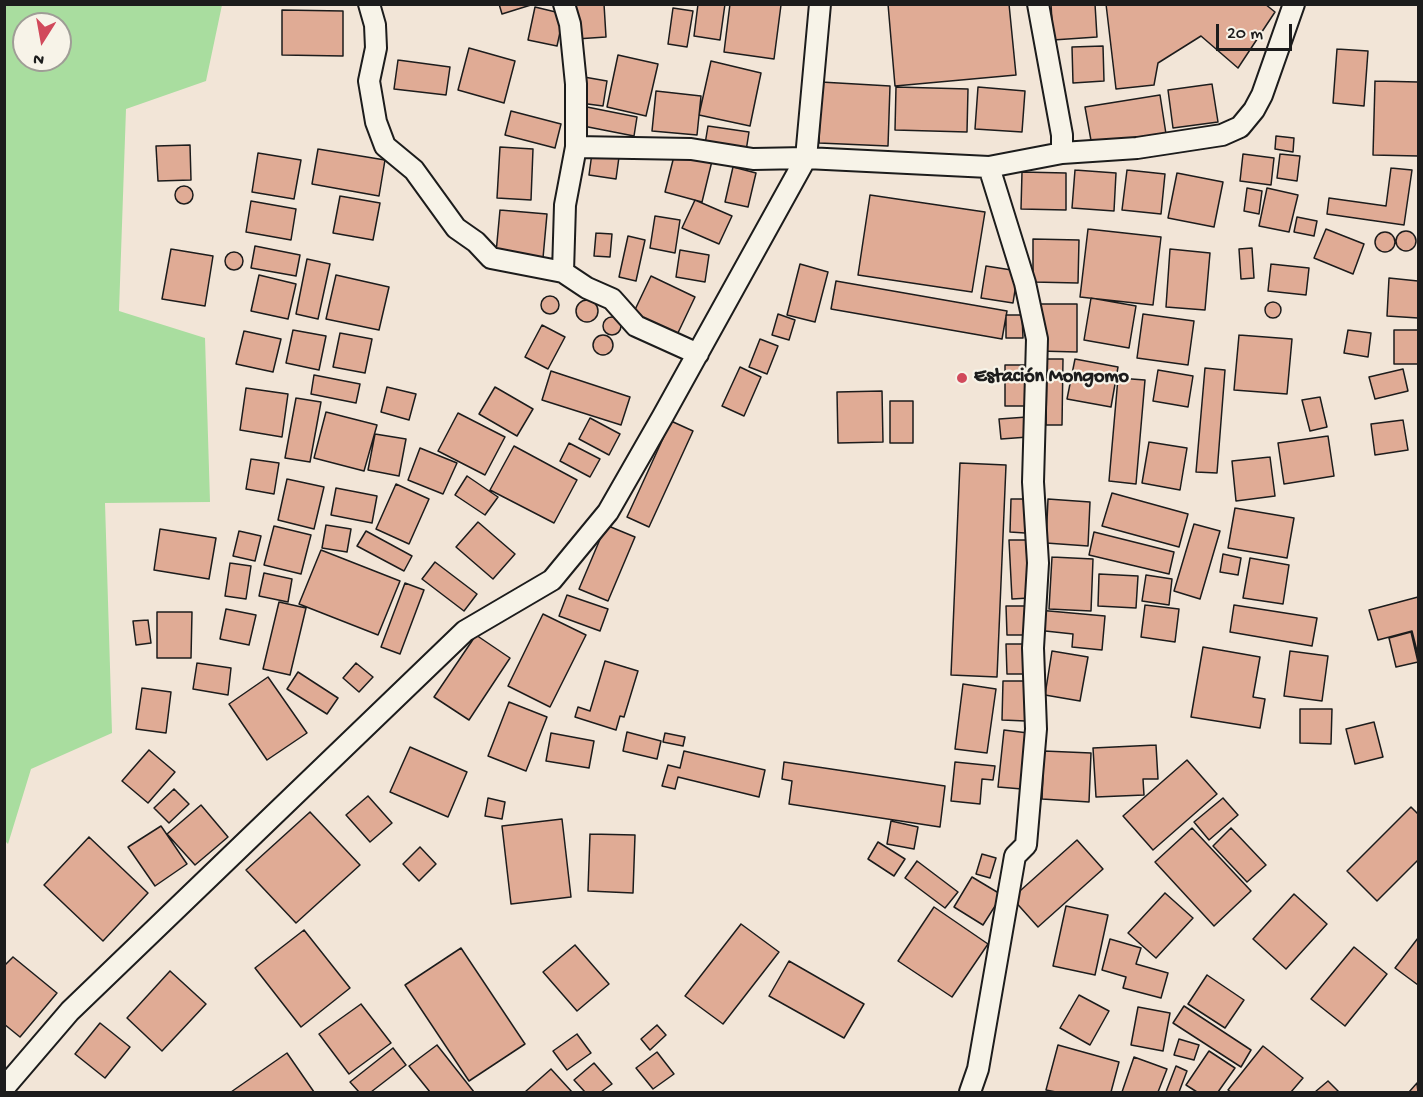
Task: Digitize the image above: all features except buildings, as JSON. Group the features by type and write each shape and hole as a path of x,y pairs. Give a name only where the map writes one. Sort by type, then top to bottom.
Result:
{"street":[{"path":"369,4 375,25 376,48 369,81 376,122 385,146 414,170 456,228 476,242 491,258 563,272 587,288 612,299 636,326 698,354"},
{"path":"563,272 565,205 576,147 576,84 570,24 564,4"},
{"path":"4,1088 70,1011 465,631 552,580 608,512 806,158 820,4"},
{"path":"1038,4 1062,135 1062,153"},
{"path":"576,147 691,148 753,159 806,158 989,167 1062,153 1148,147 1222,135 1240,127 1254,110 1262,95 1294,4"},
{"path":"970,1092 978,1069 1016,856 1026,845 1036,729 1033,648 1038,563 1033,482 1037,339 1025,283 989,167"}],"green space":[{"path":"4,5 222,5 206,81 126,109 119,311 205,338 210,502 105,503 112,733 31,769 8,844 4,840"}],"place":[{"name":"Estación Mongomo","path":"962,378"}]}
